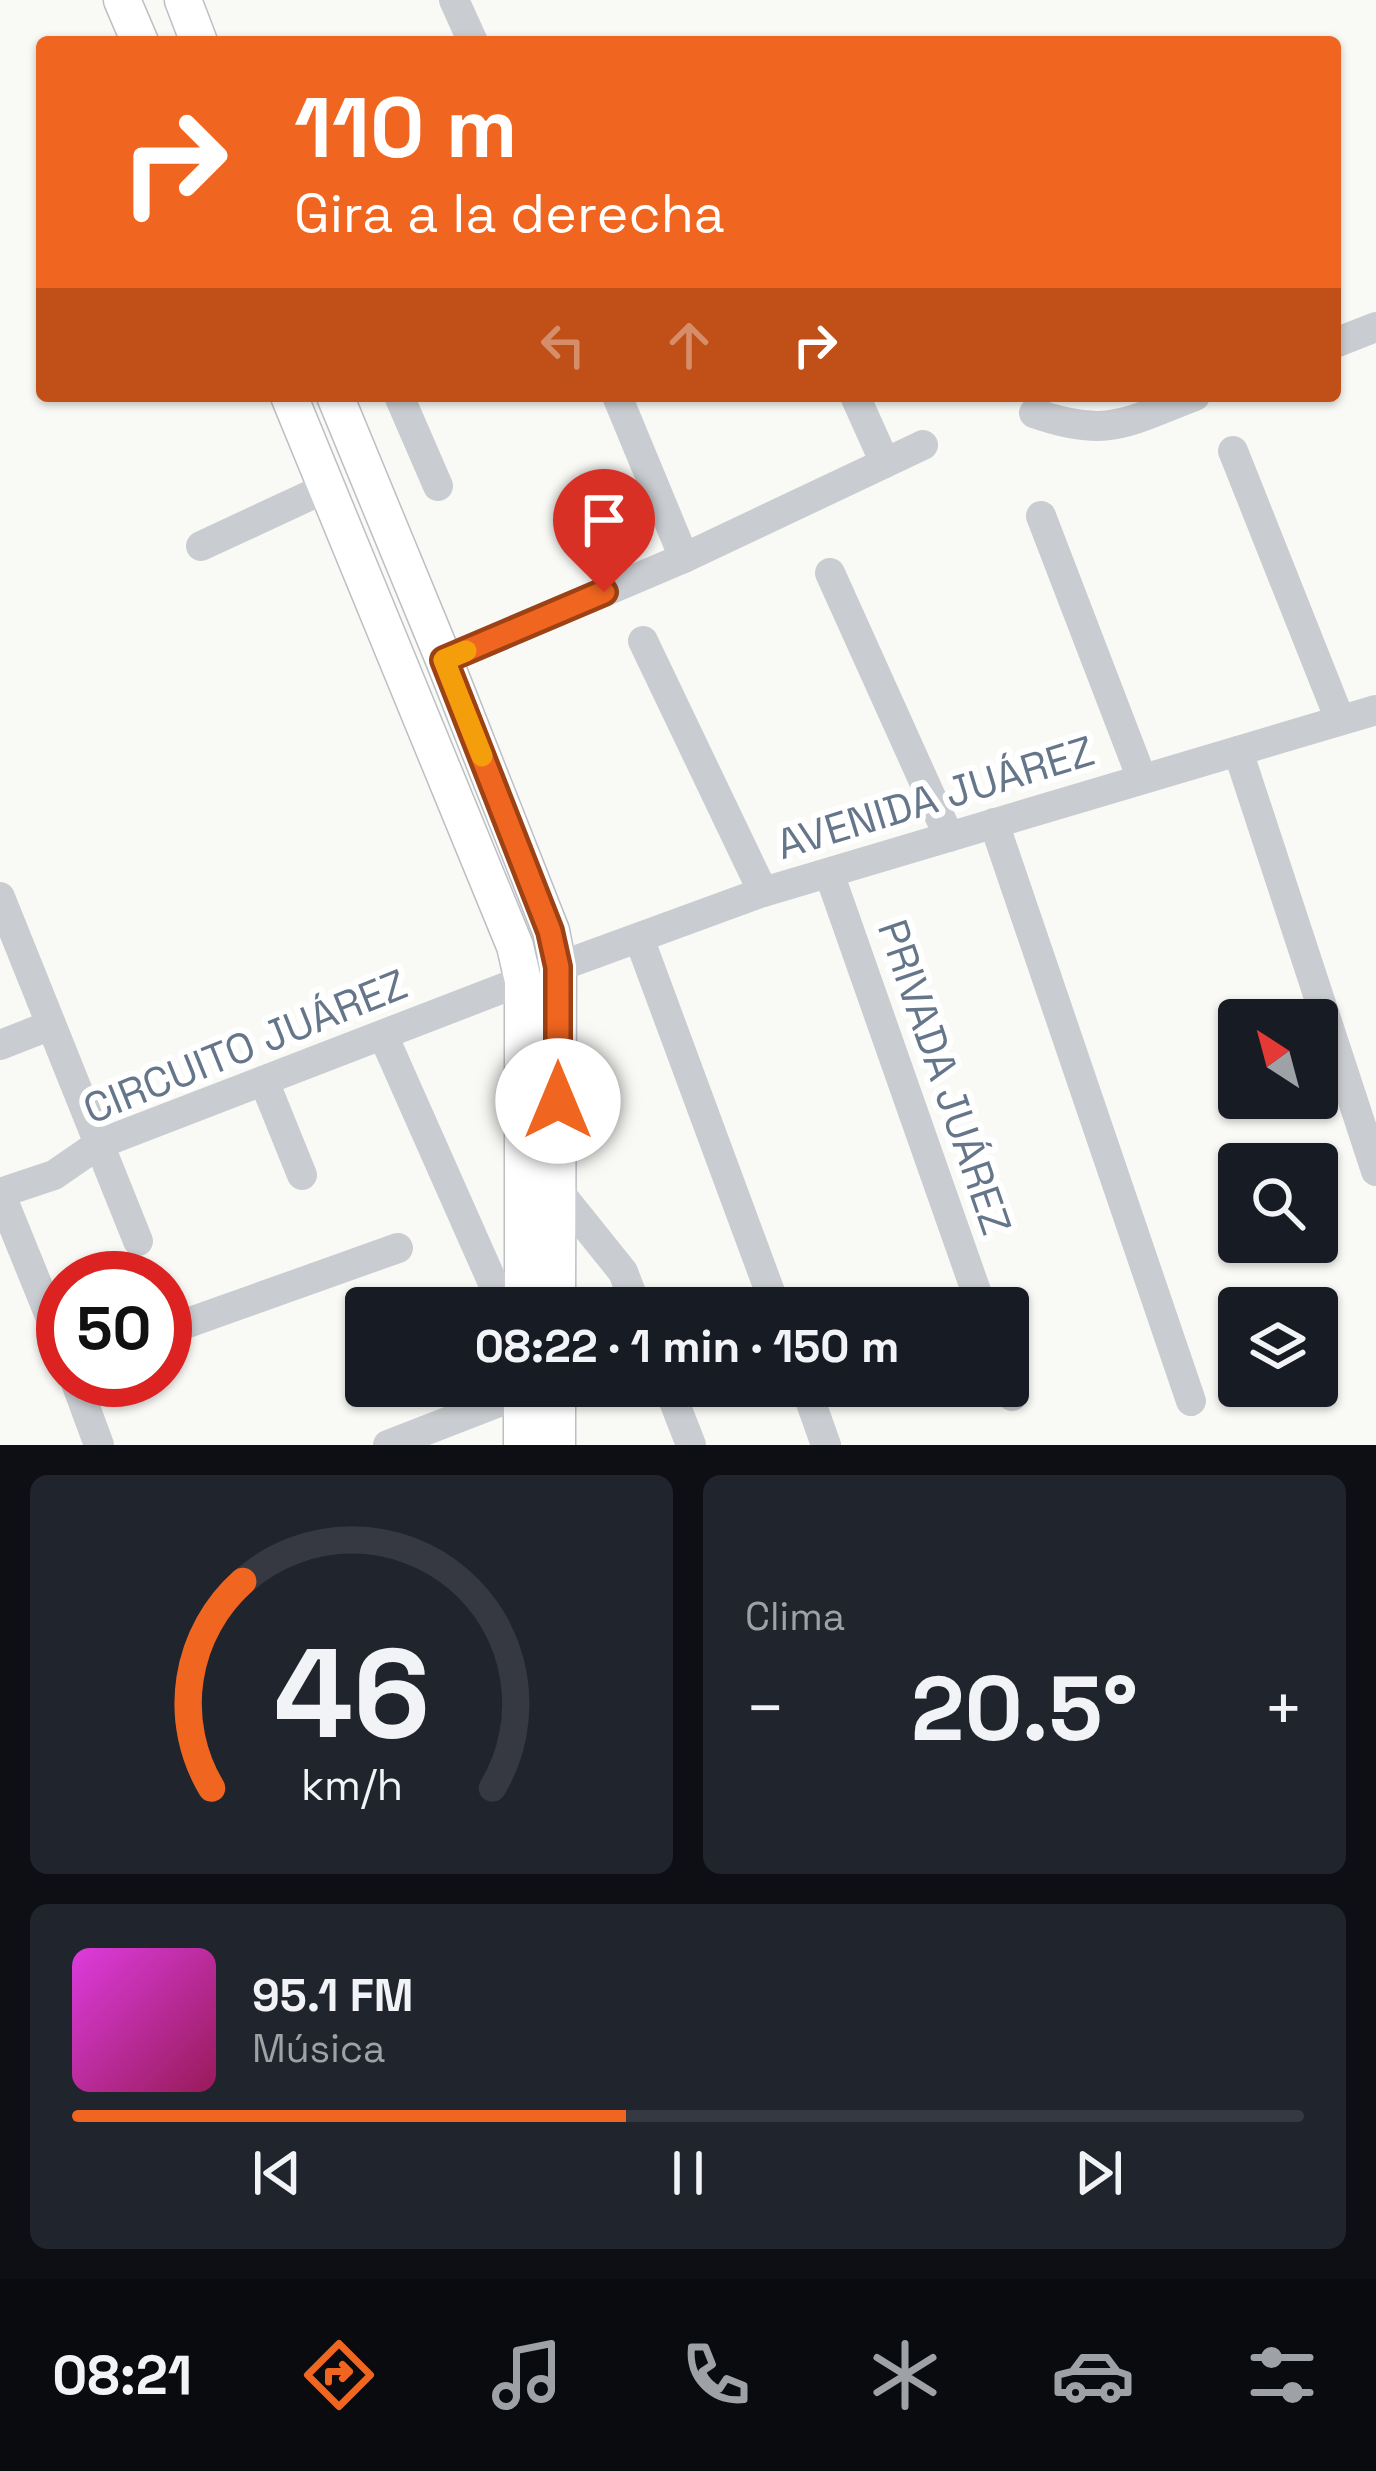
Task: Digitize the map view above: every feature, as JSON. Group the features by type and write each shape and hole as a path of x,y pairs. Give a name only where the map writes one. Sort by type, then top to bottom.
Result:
{"main road":[{"path":"122,0 137,36"},
{"path":"184,0 197,36"},
{"path":"292,402 515,946 524,981 523,1287"},
{"path":"337,402 550,931 558,967 557,1287"},
{"path":"522,1445 530,1407"},
{"path":"542,1407 557,1445"}],"street":[{"path":"454,0 470,36"},
{"path":"1341,341 1376,327"},
{"path":"402,402 438,486"},
{"path":"619,402 684,558"},
{"path":"858,402 885,463"},
{"path":"1034,413 1096,428 1122,424 1180,402"},
{"path":"444,660 684,558 923,445"},
{"path":"1233,451 1340,720"},
{"path":"201,546 328,488"},
{"path":"1041,516 1142,779"},
{"path":"830,573 949,837"},
{"path":"643,641 763,892"},
{"name":"AVENIDA JUÁREZ","path":"524,981 763,892 1376,710"},
{"path":"1238,751 1376,1171"},
{"path":"994,824 1191,1402"},
{"name":"PRIVADA JUÁREZ","path":"829,873 975,1287"},
{"path":"0,896 138,1241"},
{"path":"639,938 768,1287"},
{"name":"CIRCUITO JUÁREZ","path":"36,1282 0,1193 54,1175 99,1144 524,981"},
{"path":"0,1045 51,1025"},
{"path":"383,1035 495,1287"},
{"path":"264,1081 302,1175"},
{"path":"558,1191 622,1272 628,1287"},
{"path":"192,1321 398,1248"},
{"path":"85,1407 99,1445"},
{"path":"388,1445 485,1407"},
{"path":"676,1407 691,1445"},
{"path":"812,1407 826,1445"}],"slow traffic":[{"path":"466,651 444,660 482,756"}],"route":[{"path":"558,1101 558,967 550,931 444,660 604,592"}]}
